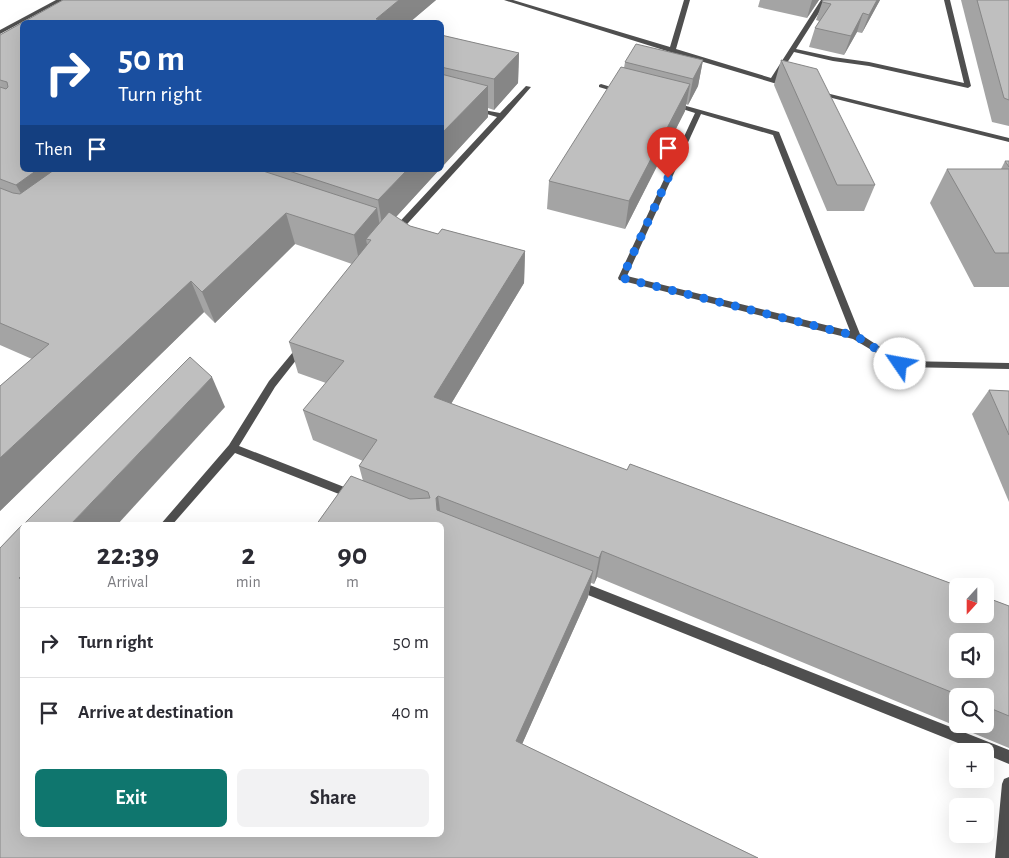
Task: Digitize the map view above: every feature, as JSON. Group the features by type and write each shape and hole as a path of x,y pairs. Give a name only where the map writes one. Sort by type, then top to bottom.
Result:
{"lane":[{"path":"22,20 60,0"},
{"path":"507,0 791,86"},
{"path":"672,51 687,0"},
{"path":"772,81 824,0"},
{"path":"792,50 833,59 869,64 968,86 947,0"},
{"path":"0,32 20,21"},
{"path":"601,86 627,93"},
{"path":"390,238 528,87"},
{"path":"810,91 1009,140"},
{"path":"663,102 776,134 856,336"},
{"path":"468,107 503,116"},
{"path":"699,111 622,278 856,336 900,364 1009,366"},
{"path":"168,522 233,448 272,384 309,338"},
{"path":"233,448 363,499"},
{"path":"570,582 1009,758"},
{"path":"1002,858 1009,784"}],"building":[{"path":"63,0 399,0 376,19 381,20 27,20"},
{"path":"823,0 877,0 869,15 863,13 851,36 815,28 831,4 822,2"},
{"path":"977,0 1009,0 1009,100 1004,98"},
{"path":"20,24 20,172 34,172 16,185 0,179 0,87 6,89 8,87 7,82 0,80 0,35"},
{"path":"444,36 519,53 494,79 444,68"},
{"path":"636,44 703,60 693,79 625,62"},
{"path":"781,60 817,69 875,185 837,185"},
{"path":"621,67 690,84 629,201 549,181"},
{"path":"444,75 488,86 444,131"},
{"path":"947,169 1009,169 1009,253 995,253"},
{"path":"51,172 266,172 377,208 354,235 286,213 202,292 191,281 0,458 0,386 49,344 0,323 0,188 20,194"},
{"path":"292,172 405,172 378,200"},
{"path":"389,212 410,226 438,234 442,229 525,251 434,397 627,470 630,464 949,583 949,623 994,623 994,600 1009,606 1009,716 994,710 994,688 949,688 949,691 602,551 599,558 438,496 436,498 437,510 593,571 516,741 758,858 0,858 0,548 20,527 20,837 444,837 444,522 318,522 351,476 410,499 430,498 428,492 359,466 377,440 303,410 344,361 289,342 371,240 366,239"},
{"path":"190,357 212,377 73,522 26,522"},
{"path":"989,390 1009,391 1009,435"}],"route":[{"path":"668,178 622,278 856,336 900,364"}]}
